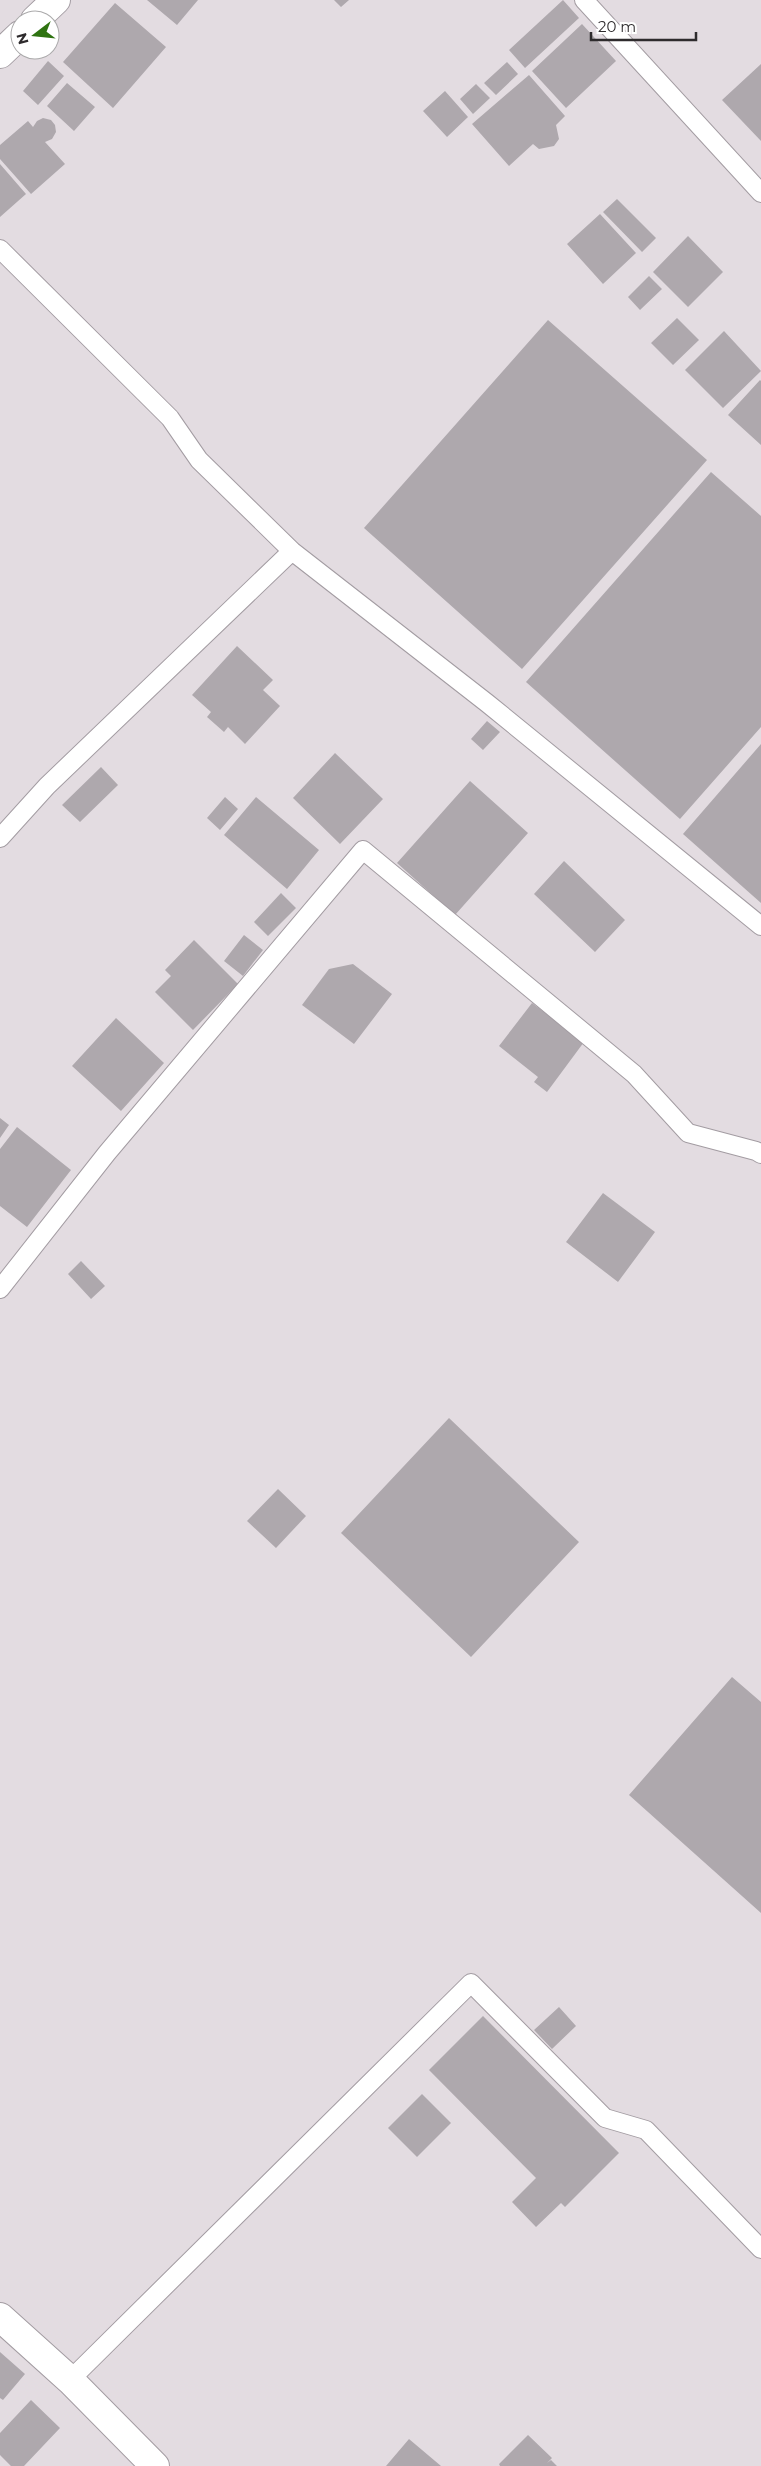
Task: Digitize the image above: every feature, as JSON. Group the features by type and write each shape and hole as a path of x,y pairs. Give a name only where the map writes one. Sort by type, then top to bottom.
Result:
{"street":[{"path":"46,10 56,0"},
{"path":"0,54 10,44"},
{"path":"0,2317 70,2380 155,2466"}],"lane":[{"path":"584,0 761,193"},
{"path":"0,249 170,418 199,460 292,551 487,703 761,926"},
{"path":"0,838 47,786 292,551"},
{"path":"0,1289 107,1153 363,850 634,1074 688,1133 756,1151 761,1154"},
{"path":"70,2380 471,1983 605,2118 646,2130 761,2249"}],"building":[{"path":"147,0 198,0 177,25"},
{"path":"334,0 349,0 341,7"},
{"path":"563,0 579,18 525,68 509,50"},
{"path":"115,3 166,47 113,108 63,62"},
{"path":"582,24 616,61 566,108 532,71"},
{"path":"48,61 64,76 38,105 23,91"},
{"path":"507,62 518,74 496,95 484,83"},
{"path":"761,64 761,141 722,100"},
{"path":"529,75 565,116 556,125 559,139 554,146 539,149 533,144 509,166 472,124"},
{"path":"67,83 95,107 74,131 47,106"},
{"path":"476,84 490,98 473,114 460,99"},
{"path":"445,91 468,117 447,137 423,111"},
{"path":"43,118 51,120 55,125 56,132 52,139 45,142 65,164 31,194 0,159 0,145 28,121 33,127 37,121"},
{"path":"0,164 26,194 0,217"},
{"path":"617,199 656,238 642,252 603,212"},
{"path":"600,214 636,253 603,284 567,244"},
{"path":"688,236 723,272 688,307 653,272"},
{"path":"649,276 662,289 640,310 628,297"},
{"path":"677,318 699,340 673,365 651,343"},
{"path":"548,320 707,460 522,669 364,528"},
{"path":"724,331 761,371 723,408 685,370"},
{"path":"761,381 761,445 728,415"},
{"path":"711,472 761,516 761,727 680,819 526,682"},
{"path":"237,646 273,680 263,690 280,706 245,744 228,727 224,732 207,717 211,712 192,695"},
{"path":"487,721 500,732 483,750 471,739"},
{"path":"761,744 761,903 683,834"},
{"path":"335,753 383,799 340,844 293,798"},
{"path":"101,767 118,785 80,822 62,805"},
{"path":"470,781 528,833 455,915 397,863"},
{"path":"225,797 238,809 220,830 207,818"},
{"path":"256,797 319,850 287,889 224,835"},
{"path":"564,861 625,920 595,952 534,894"},
{"path":"281,893 296,908 268,936 254,922"},
{"path":"244,935 263,950 243,976 224,961"},
{"path":"194,940 238,984 193,1030 155,992 171,976 165,970"},
{"path":"353,964 392,994 354,1044 302,1005 329,969"},
{"path":"532,1003 584,1042 547,1092 534,1082 538,1077 499,1046"},
{"path":"116,1018 164,1063 121,1111 72,1066"},
{"path":"0,1118 9,1125 0,1138"},
{"path":"17,1127 71,1170 27,1227 0,1206 0,1149"},
{"path":"603,1193 655,1232 618,1282 566,1242"},
{"path":"81,1261 105,1286 91,1299 68,1274"},
{"path":"449,1418 579,1542 471,1657 341,1533"},
{"path":"278,1489 306,1516 276,1548 247,1521"},
{"path":"732,1677 761,1702 761,1913 629,1795"},
{"path":"559,2007 576,2026 552,2049 534,2030"},
{"path":"483,2016 619,2153 565,2207 561,2203 536,2227 512,2202 536,2178 429,2070"},
{"path":"422,2094 451,2123 417,2157 388,2128"},
{"path":"0,2352 25,2374 3,2400 0,2398"},
{"path":"31,2400 60,2428 24,2466 11,2466 0,2455 0,2433"},
{"path":"528,2435 552,2458 547,2463 551,2460 557,2466 500,2466 499,2464"},
{"path":"409,2439 441,2466 386,2466"}]}
